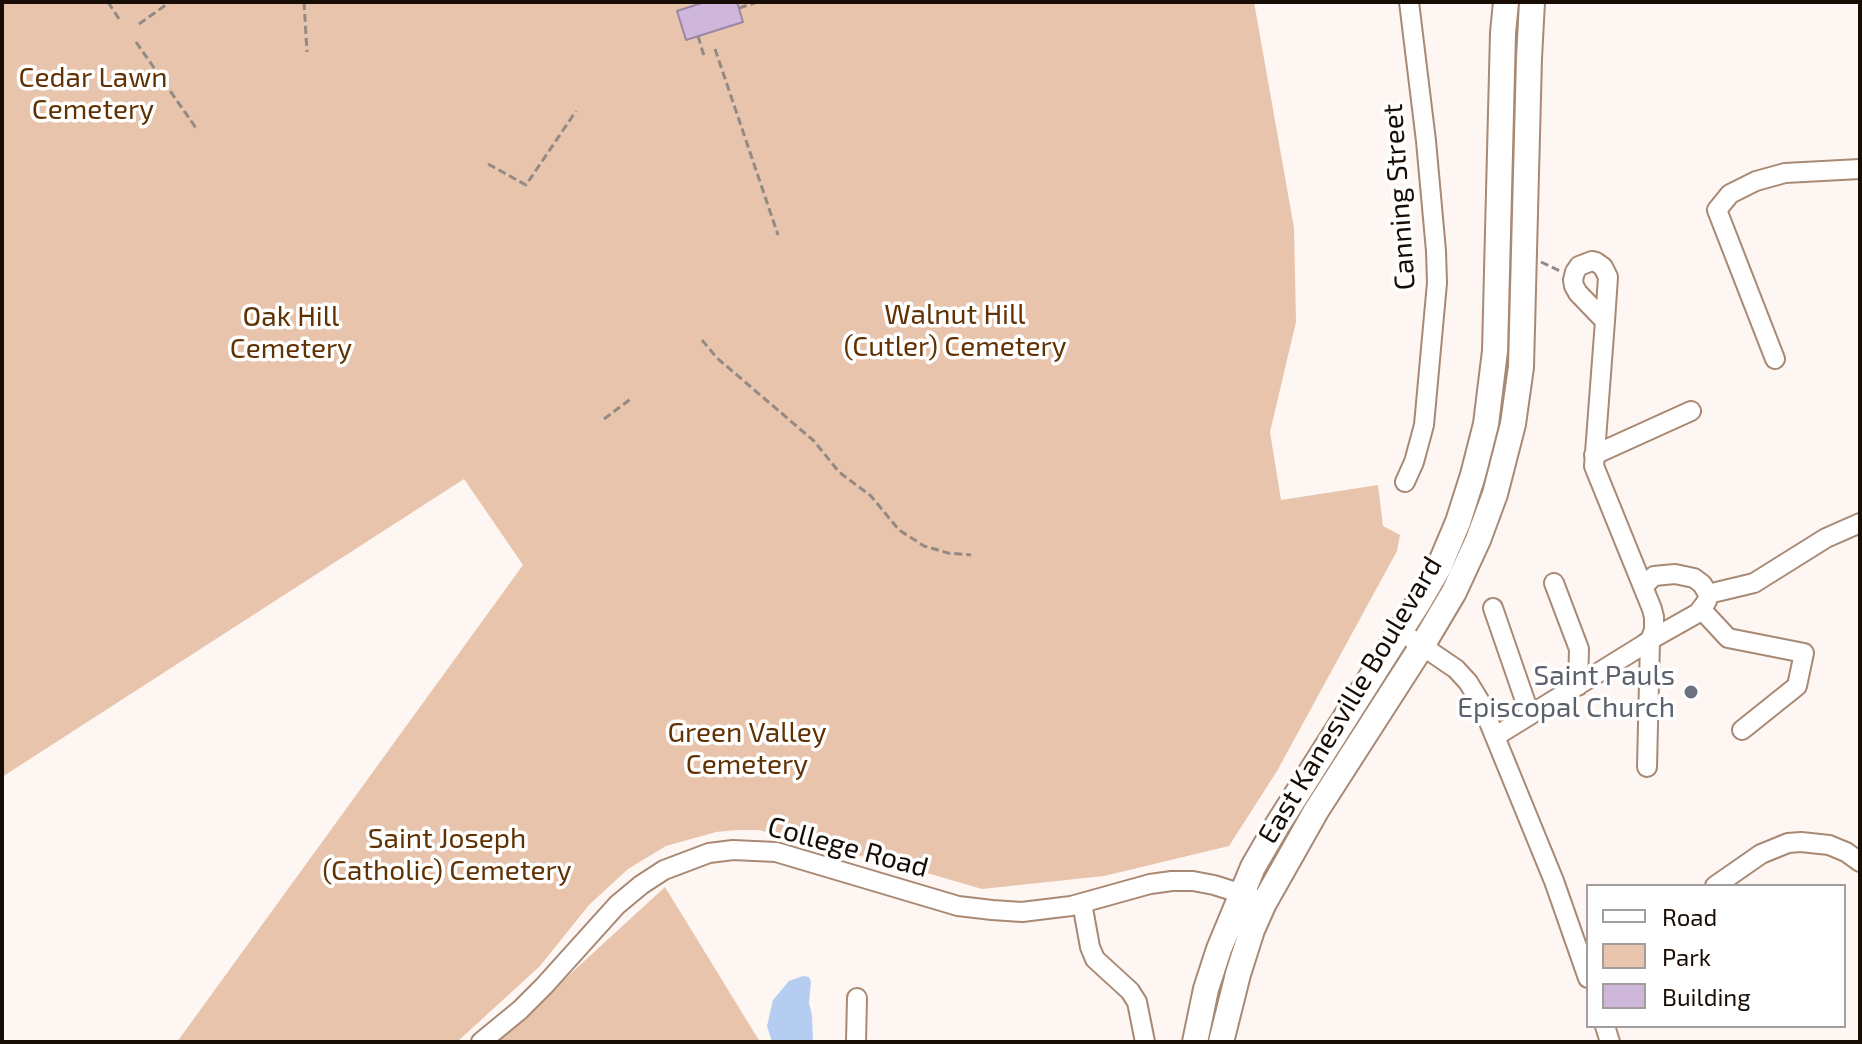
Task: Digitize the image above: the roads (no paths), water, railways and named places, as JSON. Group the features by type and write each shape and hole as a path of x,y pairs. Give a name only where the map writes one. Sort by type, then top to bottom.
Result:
{"main road":[{"name":"East Kanesville Boulevard","path":"1221,1042 1252,930 1253,867 1420,600 1444,556 1473,475 1486,424 1495,351 1506,2"},
{"name":"East Kanesville Boulevard","path":"1195,1042 1206,989 1219,949 1316,811 1422,646 1454,592 1495,494 1513,424 1521,367 1532,2"}],"street":[{"name":"Canning Street","path":"1405,482 1424,425 1437,283 1426,141 1409,2"},
{"path":"1775,359 1717,210 1730,194 1756,181 1785,173 1860,169"},
{"path":"1605,321 1574,286 1579,266 1585,262 1596,262 1608,277 1605,321 1594,455 1594,466 1654,617 1650,640 1647,767"},
{"path":"1594,455 1691,411"},
{"path":"1496,736 1705,602 1754,583 1826,538 1860,523"},
{"path":"1643,587 1654,576 1675,574 1694,578 1702,584 1705,602 1728,638 1804,653 1797,686 1742,730"},
{"path":"1554,583 1579,649 1578,686"},
{"path":"1493,608 1530,715"},
{"path":"1400,631 1456,669 1482,705 1554,881 1586,970"},
{"path":"1718,884 1761,854 1788,843 1829,845 1860,862"},
{"name":"College Road","path":"481,1042 520,1010 617,905 641,885 664,870 709,853 733,850 776,852 958,906 992,910 1022,912 1057,908 1172,881 1193,881 1253,898"},
{"path":"1082,903 1095,959 1130,991 1137,1002 1145,1042"},
{"path":"856,1042 857,998"}],"water":[{"path":"809,977 811,982 809,1003 813,1042 772,1042 767,1026 773,1000 789,981"}],"place":[{"name":"Saint Pauls Episcopal Church","path":"1691,692"}],"park label":[{"name":"Cedar Lawn Cemetery","path":"93,94"},
{"name":"Walnut Hill (Cutler) Cemetery","path":"955,331"},
{"name":"Oak Hill Cemetery","path":"291,333"},
{"name":"Green Valley Cemetery","path":"747,749"},
{"name":"Saint Joseph (Catholic) Cemetery","path":"447,855"}]}
